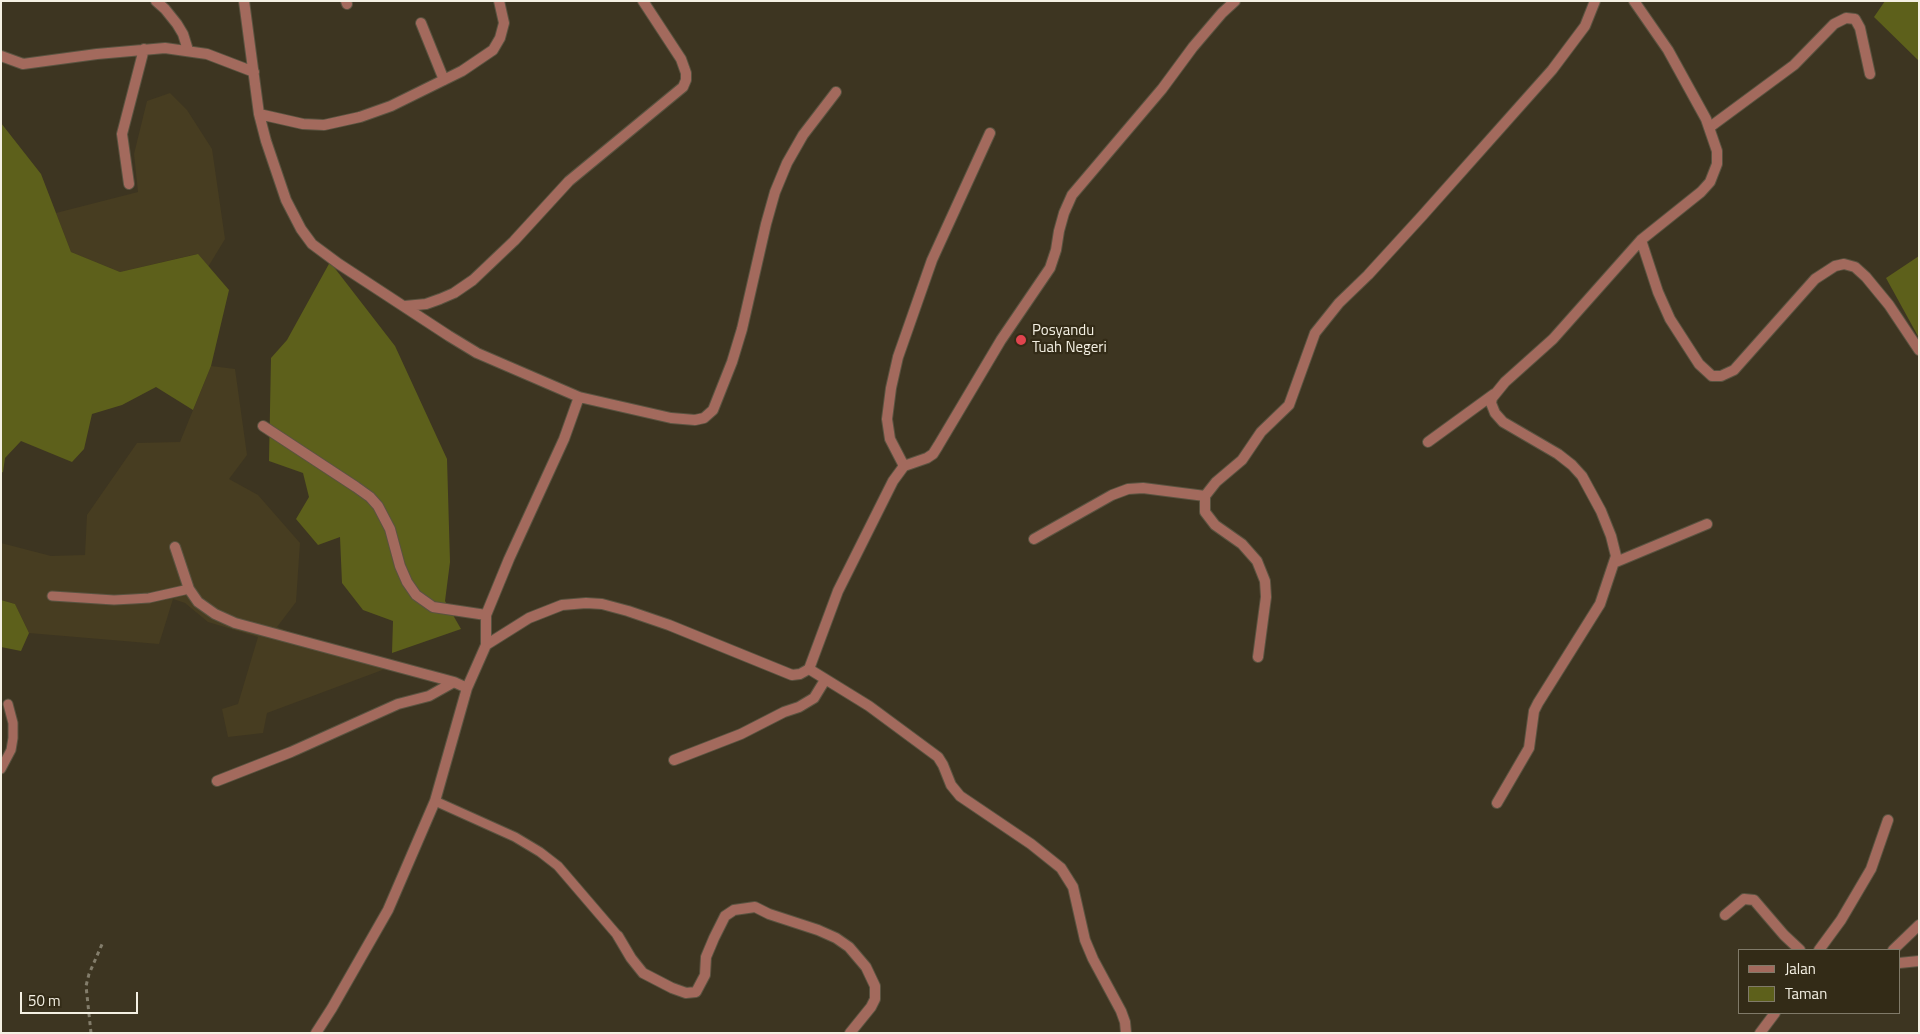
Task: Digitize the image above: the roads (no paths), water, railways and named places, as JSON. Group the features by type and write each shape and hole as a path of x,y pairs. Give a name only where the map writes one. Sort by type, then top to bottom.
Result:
{"street":[{"path":"156,1 178,24 188,50"},
{"path":"250,1 244,6 259,114 286,200 305,236 325,255 477,353 579,397 689,420 700,419 710,414 718,401 742,329 766,224 781,178 803,135 836,92"},
{"path":"259,114 303,124 324,125 360,118 391,106 462,71 492,50 500,38 504,23 499,1"},
{"path":"405,306 426,304 440,299 454,293 473,280 514,241 569,181 683,87 686,73 681,59 643,1"},
{"path":"486,645 529,618 562,605 602,604 661,622 792,675 800,674 809,669 838,591 893,481 904,466 933,454 1001,340 1050,268 1064,213 1072,195 1162,90 1199,40 1235,1"},
{"path":"1258,657 1266,597 1265,581 1258,561 1242,544 1216,525 1205,512 1205,496 1216,482 1242,460 1261,432 1289,405 1315,333 1333,310 1416,222 1552,70 1585,26 1595,1"},
{"path":"1428,442 1494,394 1553,339 1641,240 1673,216 1710,182 1718,164 1717,151 1710,127 1668,50 1634,1"},
{"path":"1710,127 1794,65 1834,24 1846,18 1855,19 1860,28 1870,74"},
{"path":"420,23 444,80"},
{"path":"1,56 23,64 165,48 207,54 254,72"},
{"path":"129,184 122,134 144,49"},
{"path":"904,466 890,439 887,419 898,357 932,260 990,133"},
{"path":"1641,240 1658,292 1670,319 1699,364 1712,376 1721,376 1734,370 1815,279 1835,266 1844,264 1855,267 1866,277 1889,305 1919,350"},
{"path":"1494,394 1491,403 1498,418 1509,427 1558,454 1582,476 1601,511 1611,536 1616,562 1600,604 1534,711 1529,748 1498,803"},
{"path":"316,1033 388,910 435,802 467,688 486,645 486,615 509,559 564,439 579,397"},
{"path":"263,426 370,497 378,506 390,529 400,566 407,582 416,595 434,607 486,615"},
{"path":"1034,540 1112,495 1128,489 1143,488 1205,496"},
{"path":"1616,562 1707,524"},
{"path":"174,547 193,596 207,608 235,623 454,682 467,688"},
{"path":"809,669 869,706 938,757 951,786 960,796 1031,844 1061,868 1073,887 1085,940 1121,1011 1126,1033"},
{"path":"674,760 741,734 784,712 799,707 814,698 825,680"},
{"path":"217,781 291,752 398,704 429,696 454,682"},
{"path":"1819,949 1841,920 1867,876 1879,850 1888,820"},
{"path":"1725,915 1741,900 1748,898 1754,900 1784,935 1799,949"},
{"path":"618,936 631,958 643,973 686,993 696,992 705,975 706,957 714,938 725,916 734,910 755,907 769,914 818,930 836,938 857,955 866,967 875,986 871,1007 850,1033"},
{"path":"1894,949 1919,925"},
{"path":"1900,963 1919,961"},
{"path":"1760,1033 1774,1014"}],"lane":[{"path":"52,596 114,600 149,598 189,589"},
{"path":"1,768 11,750 13,738 13,723 8,704"},
{"path":"435,802 515,838 540,852 558,866 618,936"}],"place":[{"name":"Posyandu Tuah Negeri","path":"1021,340"}]}
